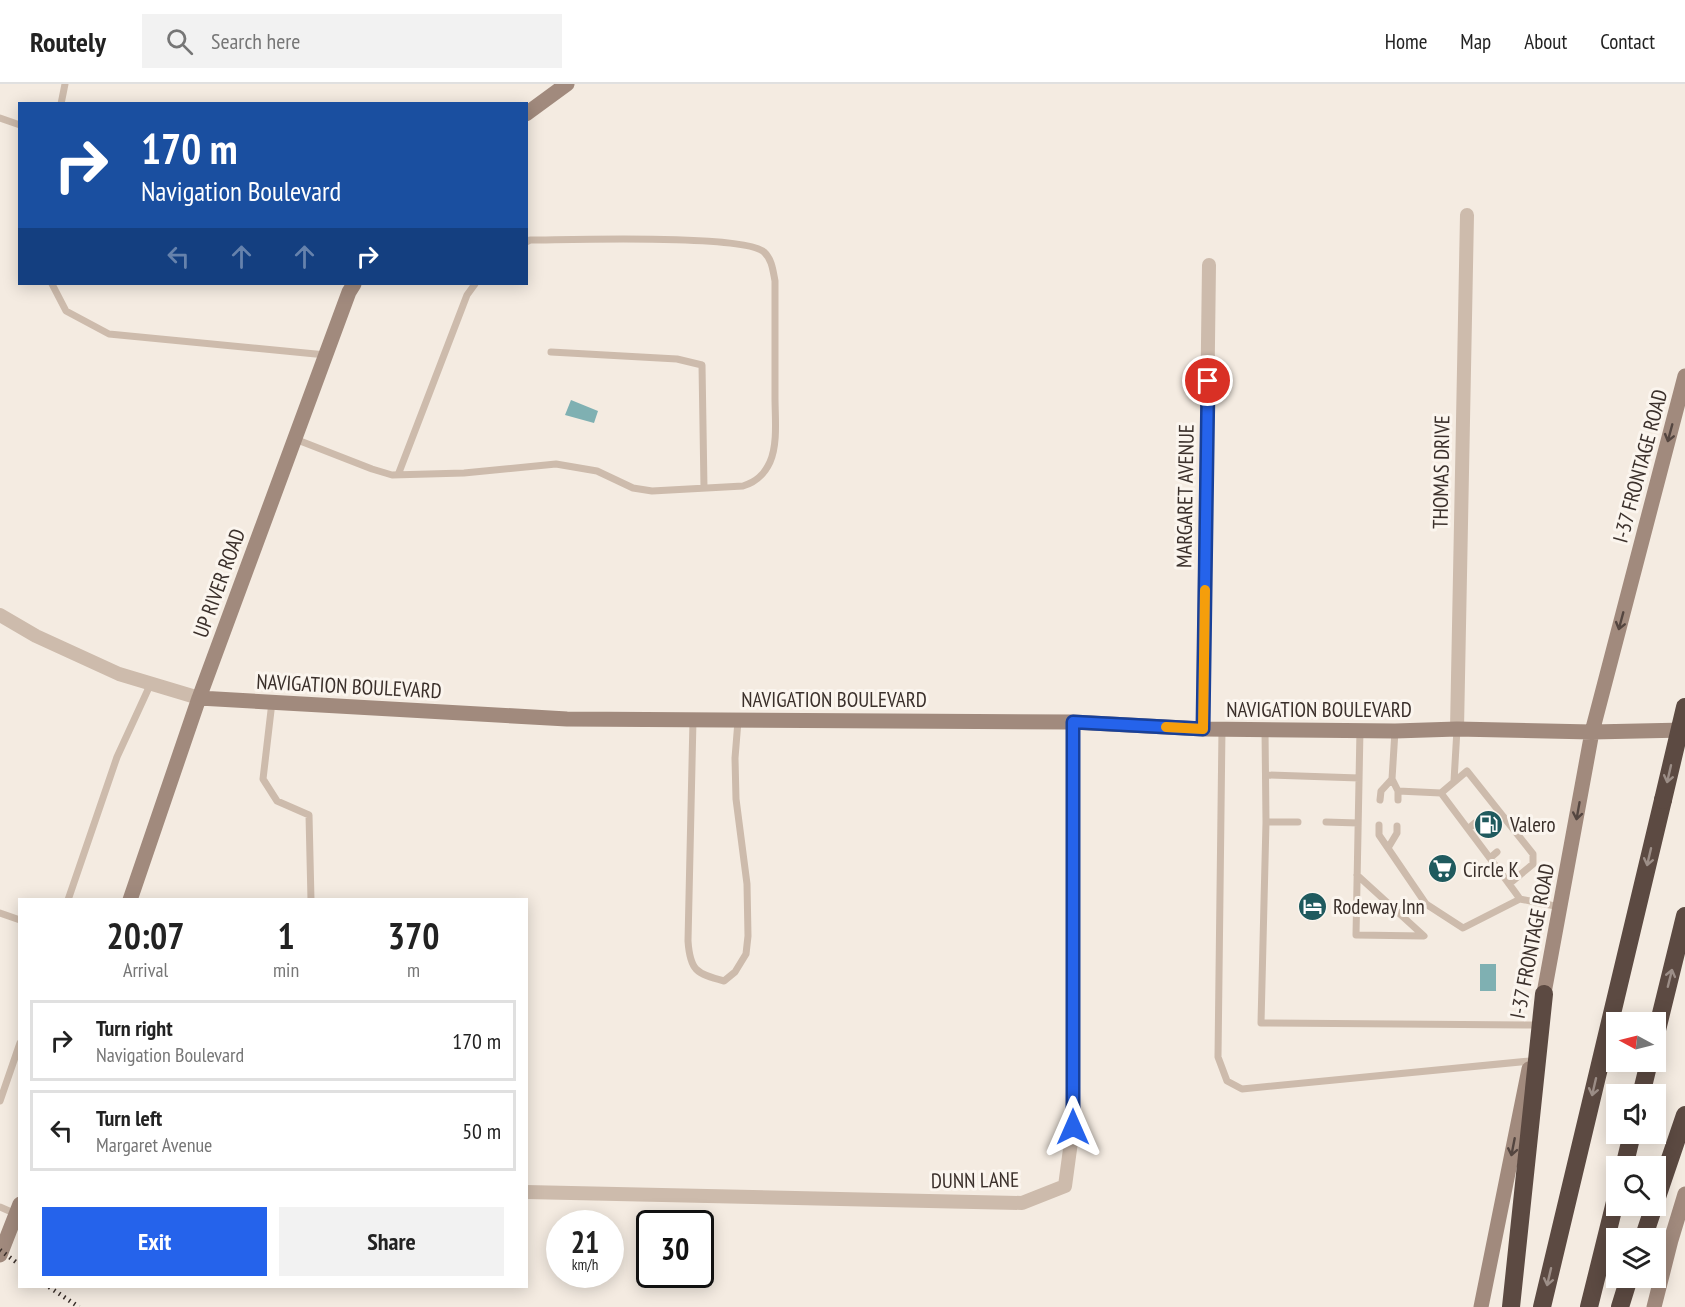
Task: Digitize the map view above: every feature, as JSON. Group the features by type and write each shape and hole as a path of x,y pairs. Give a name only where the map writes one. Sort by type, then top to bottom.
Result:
{"highway":[{"path":"1542,1307 1685,707"},
{"path":"1661,1012 1685,916"},
{"path":"1510,1307 1544,994"},
{"path":"1666,1171 1685,1115"},
{"path":"1589,1307 1612,1216"},
{"path":"1620,1307 1626,1288"}],"street":[{"path":"528,113 567,84"},
{"name":"THOMAS DRIVE","path":"1457,729 1467,215"},
{"name":"MARGARET AVENUE","path":"1203,729 1209,265"},
{"name":"UP RIVER ROAD","path":"131,898 199,698 353,285"},
{"name":"I-37 FRONTAGE ROAD","path":"1481,1307 1544,994 1592,732 1685,376"},
{"name":"NAVIGATION BOULEVARD","path":"0,615 36,636 119,674 199,698 567,719 1073,722 1265,730 1457,729 1592,732 1685,730"},
{"name":"DUNN LANE","path":"528,1192 1022,1203 1065,1186 1073,1127 1073,722"},
{"path":"1653,1307 1685,1194"},
{"path":"0,1255 18,1209"}],"lane":[{"path":"61,102 65,84"},
{"path":"0,118 18,125"},
{"path":"295,439 372,469 398,475 464,473 556,464 597,471 633,488 652,491 743,486 754,482 763,474 770,462 773,450 775,281 771,262 763,250 746,244 708,240 528,241"},
{"path":"53,285 66,311 110,334 326,355"},
{"path":"398,475 467,295 474,285"},
{"path":"552,352 677,359 702,366 704,488"},
{"path":"69,898 117,757 151,683"},
{"path":"272,702 263,779 277,801 309,815 311,898"},
{"path":"693,720 689,958 695,969 705,976 724,981 735,972 746,954 748,936 747,884 736,800 735,758 738,720"},
{"path":"1222,729 1218,1057 1227,1081 1242,1089 1530,1061"},
{"path":"1454,781 1457,729"},
{"path":"1265,730 1267,775 1261,1023 1538,1025"},
{"path":"1357,874 1424,936 1356,935 1357,874 1360,730"},
{"path":"1395,731 1392,779 1398,791 1398,800"},
{"path":"1398,791 1441,793 1467,771 1505,823 1533,854 1533,864 1509,884"},
{"path":"1267,775 1359,778"},
{"path":"1380,800 1381,791 1392,779"},
{"path":"1441,793 1521,899"},
{"path":"1456,813 1463,808"},
{"path":"1266,822 1298,822"},
{"path":"1326,822 1358,823"},
{"path":"1468,829 1475,823"},
{"path":"1380,825 1379,835 1426,904 1463,927 1521,899 1560,907"},
{"path":"1388,848 1397,833 1397,826"},
{"path":"1479,843 1485,837"},
{"path":"1490,858 1497,852"},
{"path":"0,913 18,919"},
{"path":"0,1101 18,1049"},
{"path":"0,1207 18,1209"}],"water":[{"path":"571,400 598,411 594,423 565,415"},
{"path":"1480,964 1496,964 1496,991 1480,991"}],"railway":[{"path":"0,1250 18,1264"},
{"path":"50,1288 79,1307"}],"slow traffic":[{"path":"1166,727 1203,729 1205,590"}],"place":[{"name":"Valero","path":"1489,824"},
{"name":"Circle K","path":"1442,869"},
{"name":"Rodeway Inn","path":"1312,906"}],"route":[{"path":"1073,1127 1073,722 1203,729 1208,381"}]}
